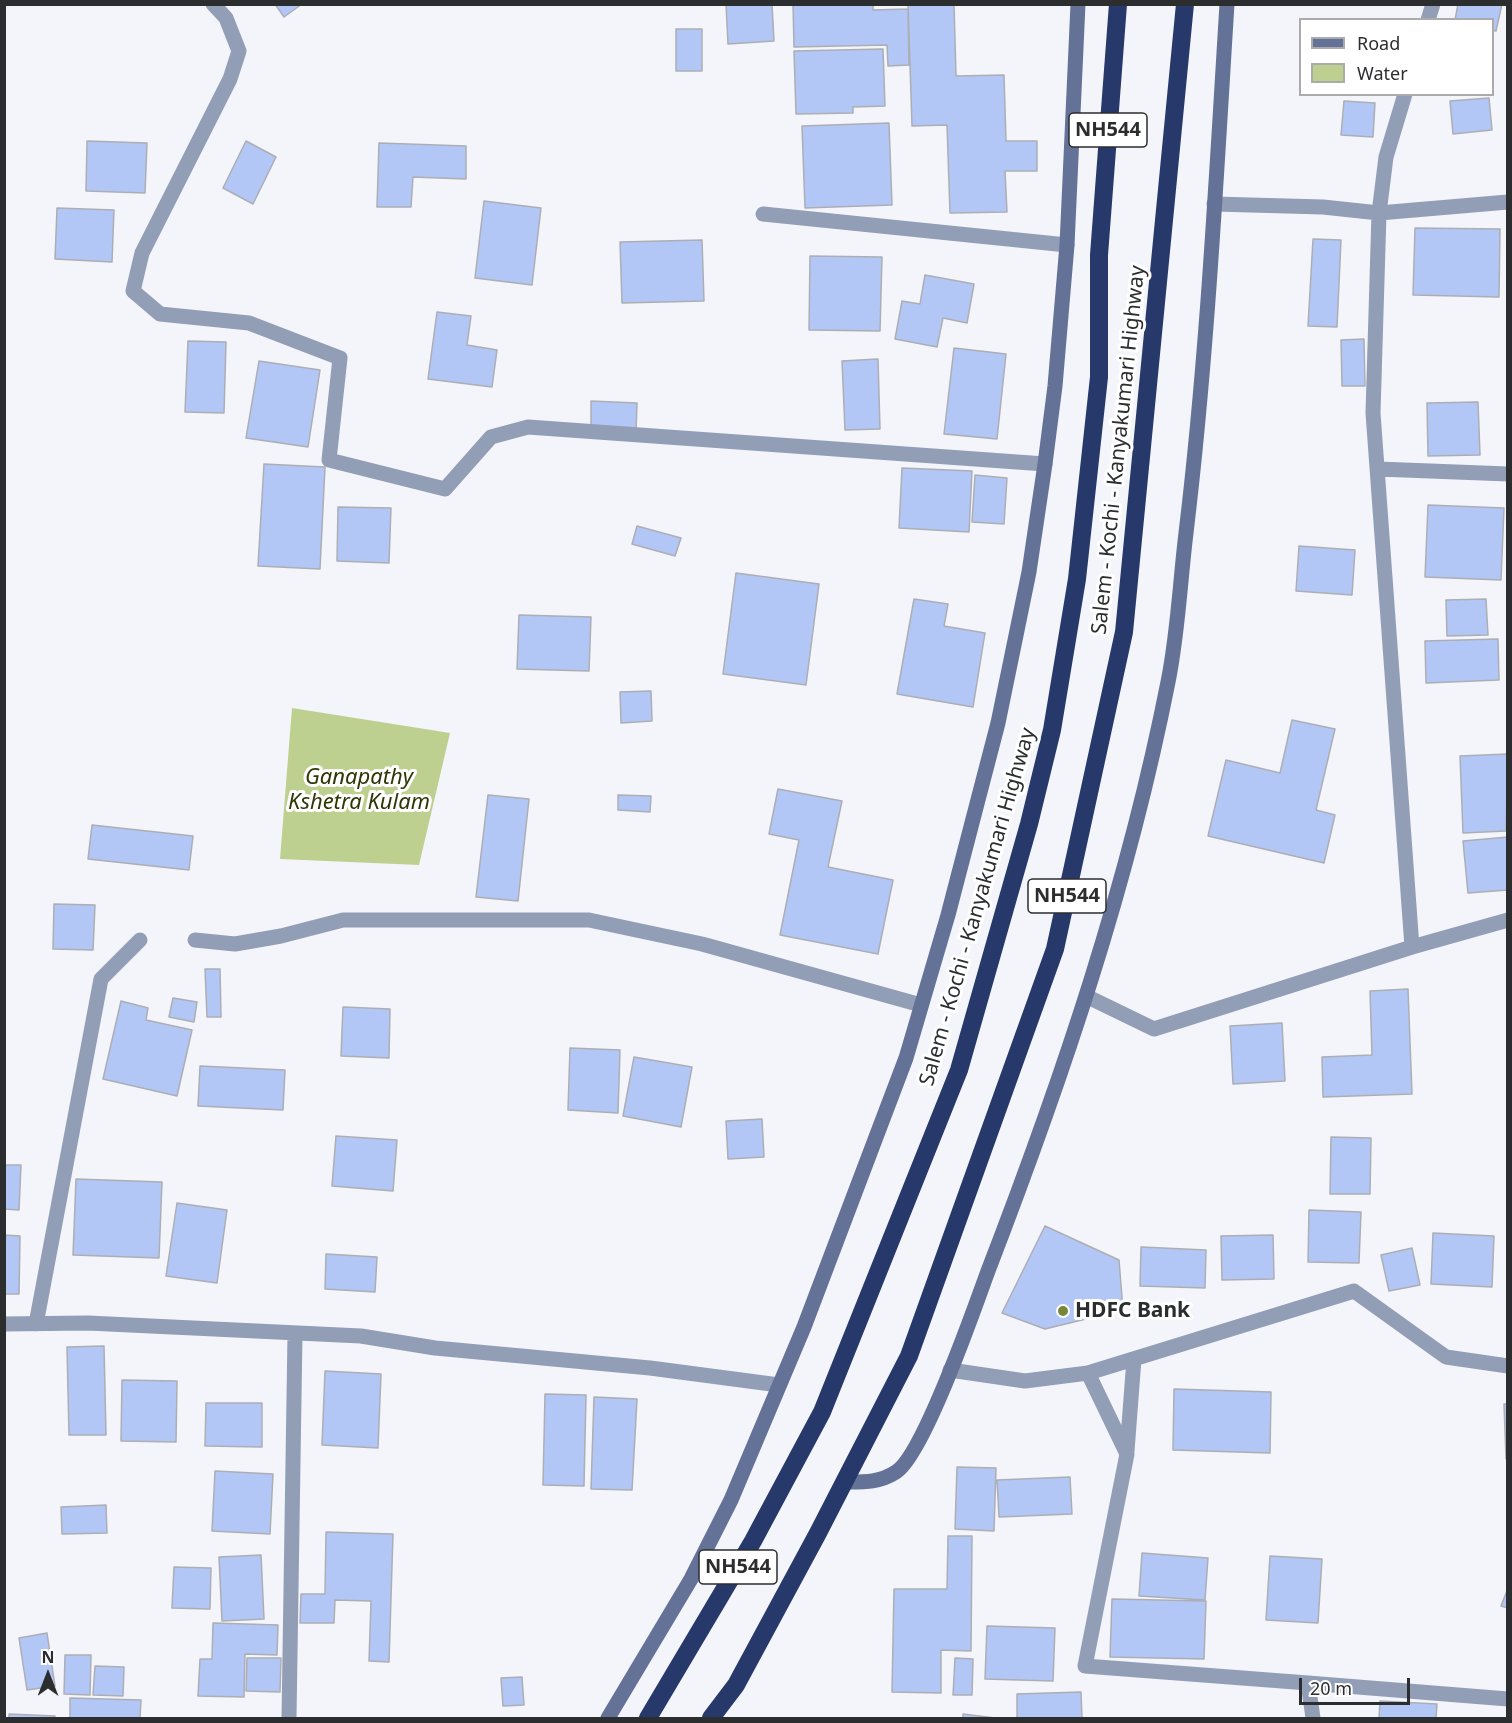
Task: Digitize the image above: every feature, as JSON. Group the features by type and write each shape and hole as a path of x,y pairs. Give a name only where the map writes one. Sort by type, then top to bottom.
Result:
{"highway":[{"name":"Salem - Kochi - Kanyakumari Highway","path":"648,1719 753,1541 822,1412 959,1070 1029,824 1052,730 1077,579 1100,377 1099,255 1118,4"},
{"name":"Salem - Kochi - Kanyakumari Highway","path":"711,1719 736,1684 909,1356 1055,949 1124,632 1185,4"}],"street":[{"path":"213,4 226,18 239,51 230,79 142,253 133,291 160,314 249,323 340,358 329,460 445,489 490,437 528,427 1045,464"},
{"path":"608,1719 691,1579 731,1500 804,1328 897,1081 921,1005 998,723 1029,572 1055,386 1067,245 1078,4"},
{"path":"844,1482 874,1482 900,1470 920,1437 950,1370 1045,1123 1088,997 1127,866 1169,679 1194,464 1227,4"},
{"path":"1404,96 1386,157 1379,213 1373,413 1412,946"},
{"path":"1214,204 1323,207 1379,213 1508,202"},
{"path":"763,214 1067,245"},
{"path":"1378,469 1508,474"},
{"path":"195,940 235,944 281,936 343,920 589,920 702,944 921,1005"},
{"path":"1088,997 1154,1029 1412,946 1508,920"},
{"path":"36,1324 101,979 140,940"},
{"path":"950,1370 1025,1381 1088,1373 1354,1291 1446,1357 1508,1366"},
{"path":"4,1324 88,1323 361,1336 435,1348 650,1368 779,1385"},
{"path":"289,1719 295,1334"},
{"path":"1134,1359 1127,1454 1085,1666 1508,1699"},
{"path":"1088,1373 1127,1454"},
{"path":"1308,1683 1313,1719"}],"water":[{"name":"Ganapathy Kshetra Kulam","path":"292,708 450,733 419,865 280,859"}],"building":[{"path":"275,4 302,4 284,17"},
{"path":"726,4 772,4 774,41 728,44"},
{"path":"793,4 873,4 873,10 908,9 909,65 888,66 887,45 794,47"},
{"path":"908,4 954,4 956,76 1004,75 1006,141 1037,141 1037,171 1005,171 1007,212 950,213 947,125 912,126"},
{"path":"1458,4 1502,4 1496,31 1494,30 1494,18 1455,18"},
{"path":"676,29 702,29 702,71 676,71"},
{"path":"883,49 885,106 853,107 853,113 796,114 794,51"},
{"path":"1489,98 1492,130 1453,134 1450,101"},
{"path":"1344,101 1375,103 1373,137 1341,135"},
{"path":"889,123 892,205 805,208 802,126"},
{"path":"87,141 147,143 145,193 86,191"},
{"path":"246,141 276,157 253,204 223,188"},
{"path":"379,143 466,146 466,179 413,177 411,207 377,207"},
{"path":"484,201 541,208 532,285 475,278"},
{"path":"57,208 114,210 112,262 55,259"},
{"path":"1415,228 1500,229 1499,297 1413,295"},
{"path":"1313,239 1341,240 1337,327 1308,326"},
{"path":"702,240 704,301 622,303 620,242"},
{"path":"810,256 882,257 880,331 809,330"},
{"path":"925,275 974,284 967,323 943,318 937,347 895,339 902,301 920,304"},
{"path":"437,312 471,316 467,345 497,350 492,387 428,379"},
{"path":"1364,339 1365,386 1342,386 1341,340"},
{"path":"188,341 226,342 224,413 185,412"},
{"path":"954,348 1006,354 997,439 944,434"},
{"path":"878,359 880,429 845,430 842,361"},
{"path":"259,361 320,370 308,447 246,438"},
{"path":"591,401 637,403 636,432 591,431"},
{"path":"1478,402 1480,455 1428,456 1427,403"},
{"path":"264,464 325,467 320,569 258,566"},
{"path":"902,468 972,471 969,532 899,528"},
{"path":"975,475 1007,478 1004,524 972,522"},
{"path":"1428,505 1504,508 1501,580 1425,577"},
{"path":"338,507 391,508 389,563 337,561"},
{"path":"637,526 681,538 675,556 632,544"},
{"path":"1299,546 1355,550 1352,595 1296,591"},
{"path":"736,573 819,584 806,685 723,674"},
{"path":"914,599 948,604 944,626 985,633 973,707 897,694"},
{"path":"1486,599 1488,635 1447,636 1446,600"},
{"path":"519,615 591,617 589,671 517,669"},
{"path":"1498,639 1499,680 1426,683 1425,641"},
{"path":"651,691 652,721 621,723 620,692"},
{"path":"1292,720 1335,729 1316,810 1335,815 1324,863 1208,836 1226,760 1280,773"},
{"path":"1508,754 1506,831 1463,833 1460,756"},
{"path":"778,789 842,801 828,867 893,880 878,954 780,935 799,840 769,834"},
{"path":"488,795 529,799 518,901 476,897"},
{"path":"618,795 651,796 650,812 618,810"},
{"path":"92,825 193,836 189,870 88,859"},
{"path":"1508,837 1508,890 1468,893 1463,841"},
{"path":"54,904 95,905 93,950 53,949"},
{"path":"205,969 220,969 221,1017 207,1017"},
{"path":"1408,989 1412,1094 1323,1097 1322,1057 1372,1055 1370,991"},
{"path":"173,998 197,1002 194,1022 169,1017"},
{"path":"121,1001 148,1008 146,1020 192,1030 177,1096 103,1079"},
{"path":"343,1007 390,1009 389,1058 341,1056"},
{"path":"1282,1023 1285,1081 1233,1084 1230,1026"},
{"path":"570,1048 620,1050 618,1113 568,1110"},
{"path":"634,1057 692,1067 681,1127 623,1116"},
{"path":"200,1066 285,1070 283,1110 198,1106"},
{"path":"762,1119 764,1157 728,1159 726,1121"},
{"path":"336,1136 397,1140 393,1191 332,1186"},
{"path":"1331,1137 1371,1138 1370,1194 1330,1194"},
{"path":"4,1165 21,1165 19,1210 4,1209"},
{"path":"76,1179 162,1182 159,1258 73,1255"},
{"path":"177,1203 227,1210 217,1283 166,1276"},
{"path":"1309,1210 1361,1212 1359,1263 1308,1262"},
{"path":"1045,1226 1119,1260 1123,1310 1045,1329 1002,1313"},
{"path":"1433,1233 1494,1236 1492,1287 1431,1284"},
{"path":"4,1235 20,1236 19,1294 4,1294"},
{"path":"1273,1235 1274,1279 1222,1280 1221,1236"},
{"path":"1141,1247 1206,1250 1205,1288 1140,1286"},
{"path":"1412,1248 1420,1285 1389,1291 1381,1255"},
{"path":"326,1254 377,1257 375,1292 325,1289"},
{"path":"104,1346 106,1435 69,1435 67,1347"},
{"path":"325,1371 381,1374 378,1448 322,1445"},
{"path":"122,1380 177,1381 176,1442 121,1441"},
{"path":"1174,1389 1271,1392 1270,1453 1173,1450"},
{"path":"545,1394 586,1395 584,1486 543,1485"},
{"path":"594,1397 637,1399 632,1490 591,1489"},
{"path":"206,1403 262,1403 262,1447 205,1446"},
{"path":"1504,1404 1508,1404 1508,1459 1506,1459"},
{"path":"957,1467 996,1468 994,1531 955,1529"},
{"path":"215,1471 273,1474 270,1534 212,1531"},
{"path":"1070,1477 1072,1514 999,1517 997,1480"},
{"path":"106,1505 107,1533 62,1534 61,1507"},
{"path":"326,1532 393,1534 389,1662 369,1661 371,1601 335,1600 334,1623 300,1623 301,1594 325,1594"},
{"path":"948,1536 972,1536 971,1651 941,1650 941,1693 892,1692 894,1589 947,1589"},
{"path":"1142,1553 1208,1558 1205,1600 1139,1596"},
{"path":"261,1555 264,1619 222,1621 219,1557"},
{"path":"1270,1556 1322,1559 1318,1623 1266,1620"},
{"path":"174,1567 211,1568 210,1609 172,1608"},
{"path":"1508,1588 1508,1608 1501,1606"},
{"path":"1112,1599 1206,1601 1204,1659 1110,1657"},
{"path":"213,1623 278,1625 277,1655 245,1654 244,1697 198,1696 200,1659 212,1659"},
{"path":"987,1626 1055,1628 1053,1681 985,1679"},
{"path":"47,1633 55,1686 27,1690 19,1638"},
{"path":"65,1655 91,1655 90,1695 64,1694"},
{"path":"247,1658 281,1658 280,1692 246,1691"},
{"path":"955,1658 973,1659 972,1695 953,1695"},
{"path":"95,1666 124,1667 123,1696 93,1695"},
{"path":"522,1677 524,1705 503,1706 501,1678"},
{"path":"1081,1692 1082,1718 1017,1718 1017,1694"},
{"path":"70,1698 141,1700 140,1718 70,1718"},
{"path":"1380,1701 1437,1704 1436,1718 1379,1718"},
{"path":"9,1714 55,1716 55,1718 9,1718"},
{"path":"963,1714 995,1718 963,1718"}],"place":[{"name":"HDFC Bank","path":"1063,1311"}]}
